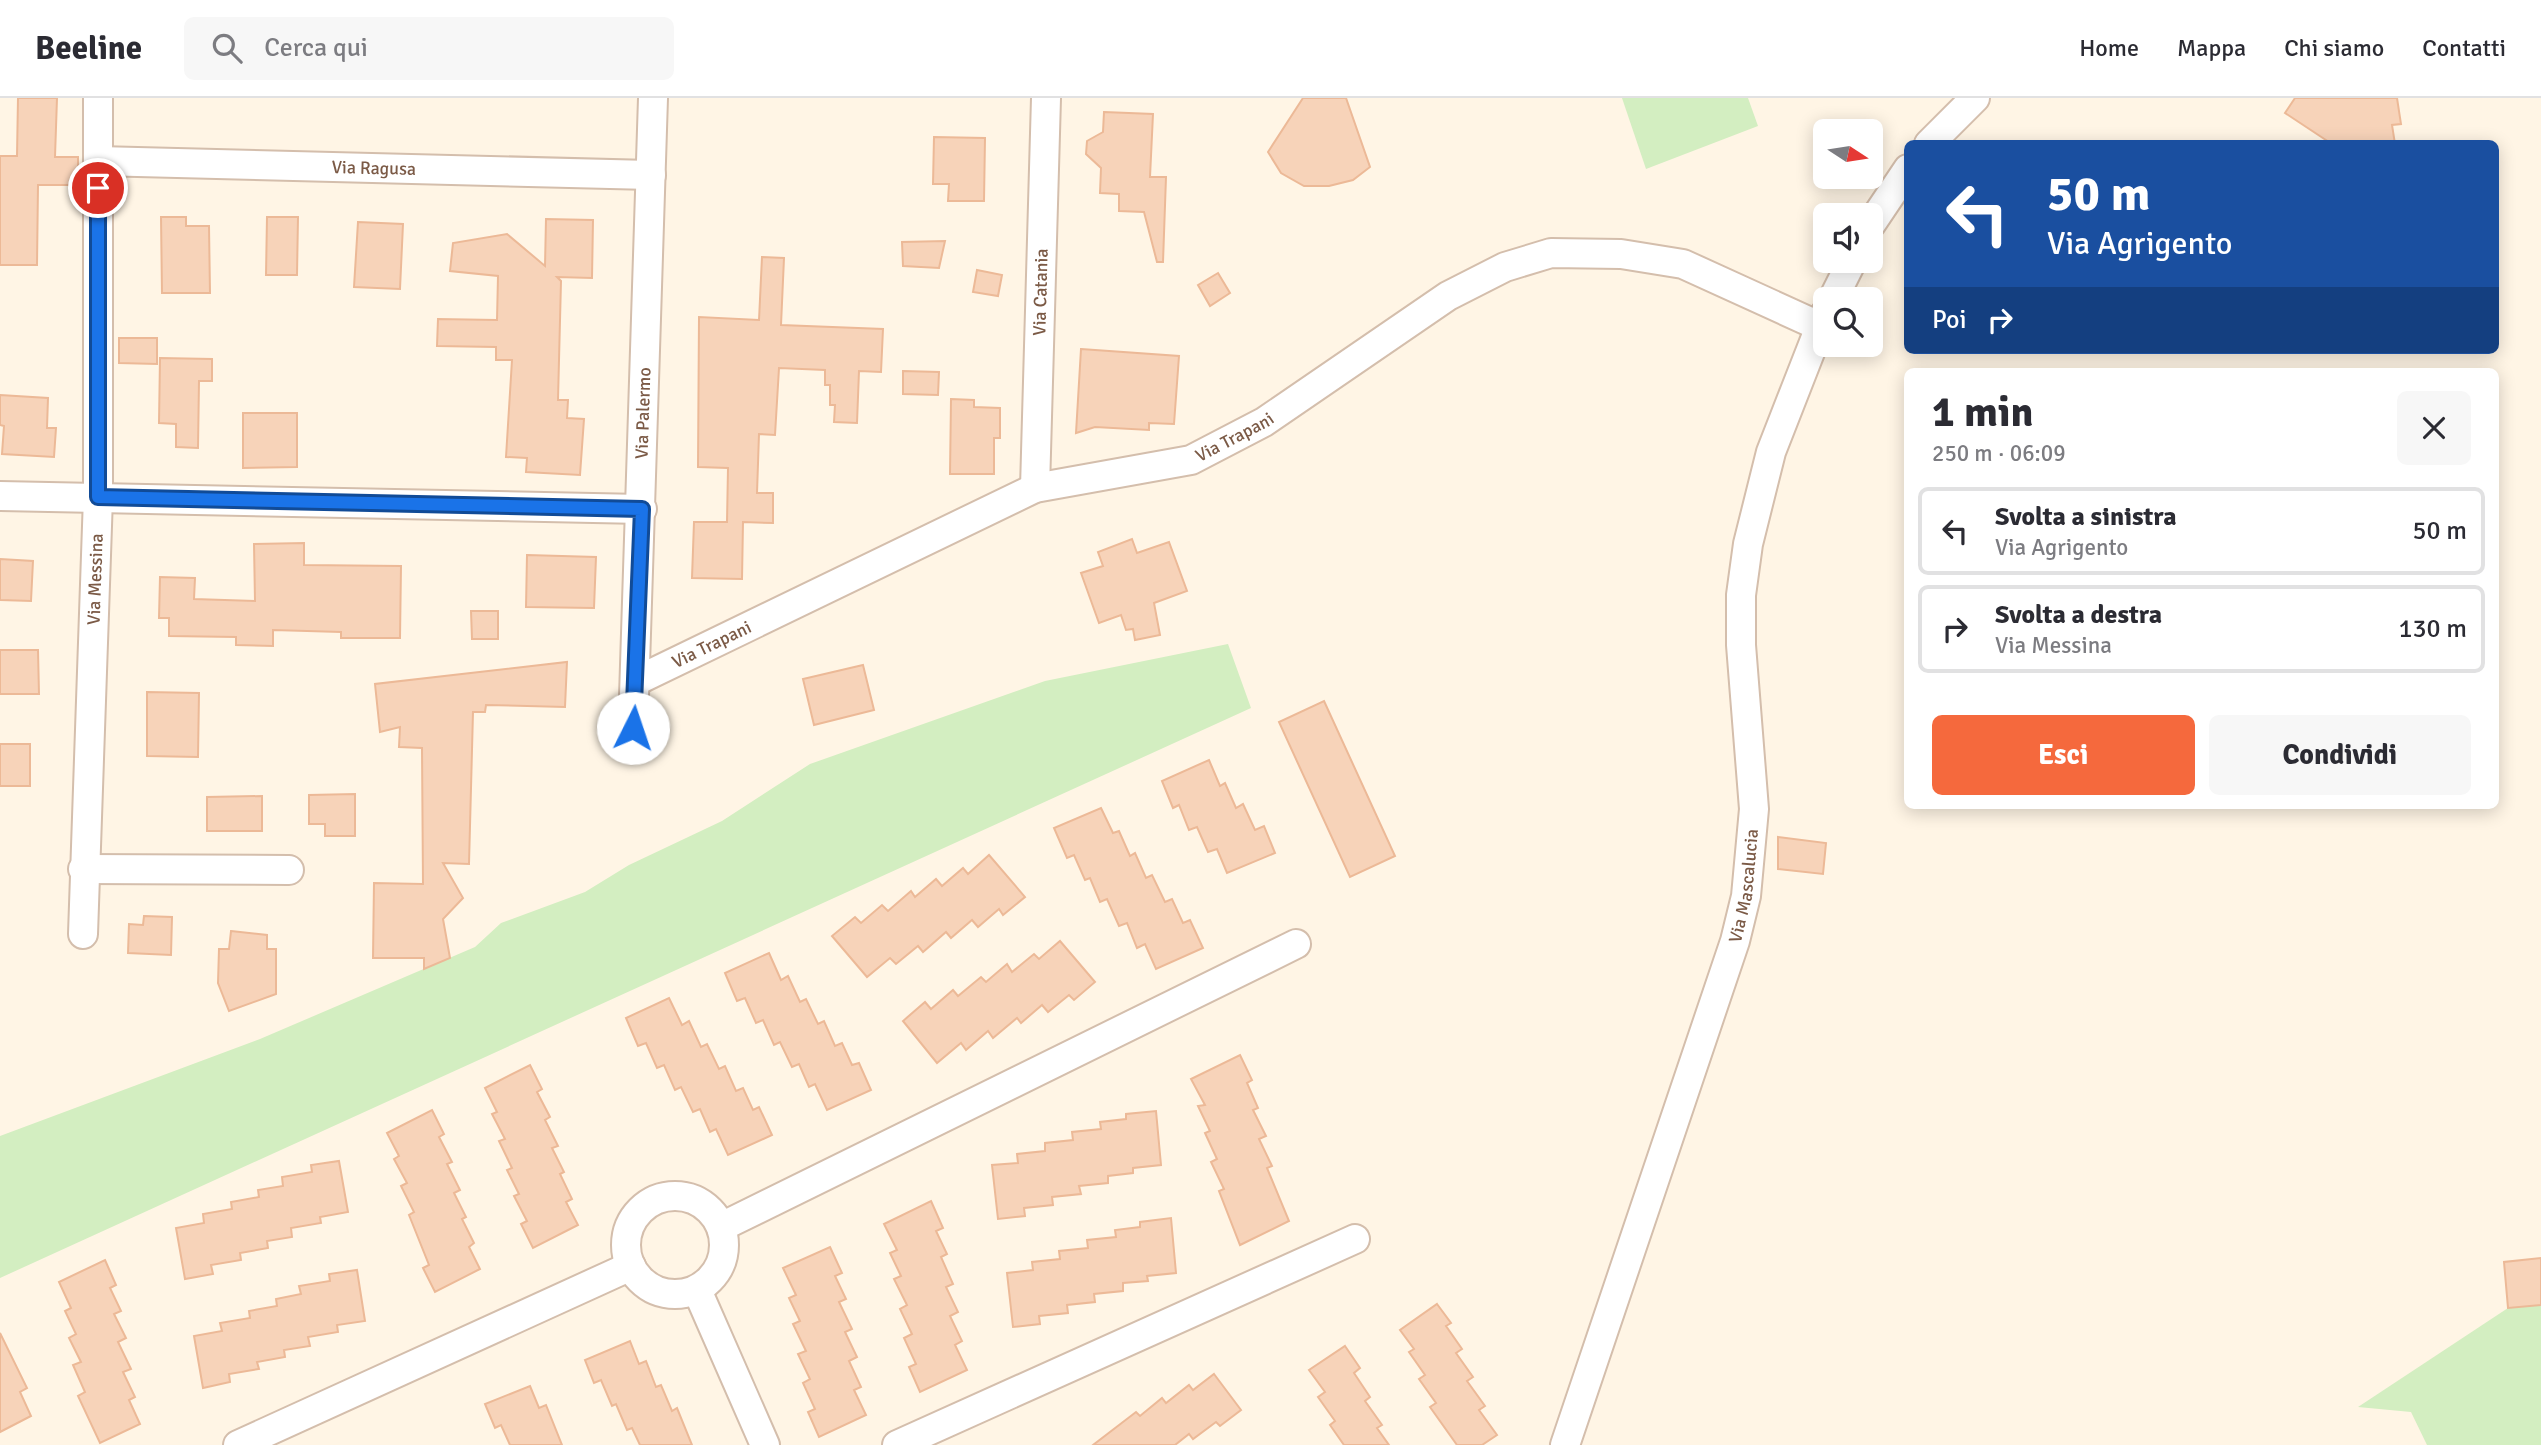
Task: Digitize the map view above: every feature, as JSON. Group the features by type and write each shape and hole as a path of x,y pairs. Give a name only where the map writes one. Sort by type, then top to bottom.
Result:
{"street":[{"name":"Via Messina","path":"82,934 98,497 98,98"},
{"name":"Via Palermo","path":"633,728 653,98"},
{"name":"Via Catania","path":"1035,488 1046,98"},
{"path":"1933,140 1975,98"},
{"name":"Via Ragusa","path":"98,162 651,175"},
{"path":"1883,206 1904,175"},
{"name":"Via Trapani","path":"636,681 1035,488 1191,460 1264,422 1448,296 1505,267 1551,253 1621,254 1683,264 1813,316"},
{"name":"Via Mascalucia","path":"1565,1445 1735,942 1746,896 1754,810 1741,645 1741,595 1748,544 1771,452 1813,343"},
{"path":"0,496 642,509"},
{"path":"83,869 289,870"},
{"path":"721,1227 1296,944"},
{"path":"678,1196 699,1202 708,1208 721,1227 724,1251 722,1263 716,1274 697,1290 678,1295 658,1292 642,1282 631,1266 627,1255 628,1233 638,1213 656,1200 678,1196"},
{"path":"897,1445 1355,1239"},
{"path":"238,1445 631,1266"},
{"path":"697,1290 765,1445"}],"green space":[{"path":"1622,98 1748,98 1758,126 1646,169"},
{"path":"1228,644 1251,708 0,1278 0,1136 260,1039 475,947 501,923 585,892 629,865 722,821 810,764 1045,681"},
{"path":"2541,1305 2541,1445 2427,1445 2411,1412 2358,1407 2508,1308"}],"building":[{"path":"18,98 57,98 55,157 78,157 78,185 38,185 37,265 0,265 0,156 17,156"},
{"path":"1303,98 1346,98 1370,167 1353,180 1329,186 1304,186 1281,173 1268,152"},
{"path":"2295,98 2397,98 2401,124 2392,125 2394,140 2326,140 2285,113"},
{"path":"1104,112 1153,114 1150,177 1166,177 1163,262 1157,262 1144,212 1119,211 1119,194 1100,193 1101,168 1086,154 1087,141 1103,132"},
{"path":"934,137 985,138 984,201 948,201 949,184 933,184"},
{"path":"161,217 186,217 186,226 209,226 210,293 162,293"},
{"path":"267,217 298,217 297,275 266,275"},
{"path":"546,219 593,220 592,278 557,277 561,281 558,400 568,400 567,418 584,419 580,475 526,472 527,458 506,457 512,360 496,360 496,347 437,346 438,319 497,320 498,276 450,271 453,243 507,234 545,266"},
{"path":"358,222 403,224 400,289 354,287"},
{"path":"945,241 939,268 903,266 902,242"},
{"path":"762,257 784,258 781,325 883,329 881,372 859,371 857,423 834,422 835,405 830,405 830,385 825,385 825,370 779,368 775,435 759,434 757,493 773,493 773,523 743,522 742,579 692,578 694,522 727,522 728,468 698,467 699,317 759,320"},
{"path":"977,270 1002,275 998,296 973,292"},
{"path":"1218,273 1230,293 1210,306 1198,285"},
{"path":"119,338 157,338 157,364 119,363"},
{"path":"1081,349 1179,356 1174,424 1149,423 1149,430 1095,427 1076,433"},
{"path":"160,358 212,359 212,381 199,381 198,448 176,447 176,424 159,423"},
{"path":"903,371 939,372 938,395 903,394"},
{"path":"0,395 48,398 47,428 56,428 54,457 2,454 4,426 0,425"},
{"path":"951,399 974,400 974,407 1000,408 1000,438 994,438 994,474 950,474"},
{"path":"243,413 297,413 297,467 243,468"},
{"path":"1132,539 1137,553 1169,542 1187,591 1154,603 1160,635 1135,640 1133,629 1126,630 1121,615 1099,623 1081,573 1103,566 1098,552"},
{"path":"304,543 304,565 401,566 400,638 341,638 341,632 273,630 273,646 236,645 236,637 169,636 169,618 159,618 160,577 195,578 194,599 255,601 254,544"},
{"path":"527,555 596,557 594,608 526,607"},
{"path":"0,559 33,561 31,601 0,600"},
{"path":"471,611 498,611 498,639 472,639"},
{"path":"0,650 38,650 39,694 0,694"},
{"path":"567,662 565,707 486,705 485,712 473,712 469,864 443,863 463,898 443,919 450,958 424,969 424,958 373,958 374,883 423,884 422,748 399,747 400,727 380,732 375,684"},
{"path":"863,665 874,710 814,725 803,679"},
{"path":"147,692 199,693 198,757 147,756"},
{"path":"1324,701 1395,856 1350,877 1279,722"},
{"path":"0,744 30,744 30,786 0,786"},
{"path":"1209,760 1220,786 1225,783 1236,808 1243,804 1255,830 1264,826 1275,853 1227,873 1217,849 1208,852 1197,827 1189,830 1179,805 1173,808 1162,781"},
{"path":"355,794 355,836 325,836 325,824 309,824 309,795"},
{"path":"262,796 262,831 207,831 207,797"},
{"path":"1101,808 1113,833 1119,831 1130,856 1135,853 1146,878 1152,875 1165,902 1172,899 1183,923 1190,920 1203,948 1156,969 1145,944 1137,948 1127,923 1119,926 1107,899 1100,902 1090,878 1085,880 1074,855 1067,858 1054,828"},
{"path":"1778,837 1826,843 1823,874 1778,869"},
{"path":"989,855 1025,897 1003,915 999,909 978,927 972,920 951,938 946,932 923,952 918,946 896,964 890,958 867,977 832,936 855,917 861,923 882,905 888,911 911,891 915,897 936,879 942,886 963,868 968,874"},
{"path":"144,916 172,917 171,955 128,953 129,924 143,925"},
{"path":"231,931 267,935 267,949 276,949 276,994 229,1011 218,983 219,949 229,949"},
{"path":"1060,941 1095,982 1074,1000 1069,995 1048,1012 1042,1005 1021,1023 1017,1018 993,1038 988,1031 966,1050 961,1043 937,1063 903,1021 925,1002 931,1009 953,990 958,996 981,977 986,982 1007,964 1012,972 1034,954 1039,959"},
{"path":"769,953 781,980 788,976 800,1002 806,999 818,1024 824,1021 835,1046 842,1043 852,1065 859,1063 871,1090 827,1110 815,1084 809,1087 799,1064 792,1067 780,1042 774,1045 763,1020 756,1023 745,998 737,1001 725,973"},
{"path":"669,998 682,1025 689,1021 701,1047 707,1044 719,1069 725,1066 736,1091 743,1088 753,1110 759,1107 772,1135 728,1155 716,1129 710,1132 700,1109 693,1112 681,1087 675,1090 664,1065 657,1068 646,1043 638,1046 626,1018"},
{"path":"1240,1055 1252,1080 1247,1083 1258,1108 1253,1110 1266,1136 1259,1139 1272,1166 1267,1168 1289,1221 1240,1245 1219,1191 1224,1189 1211,1162 1217,1159 1205,1133 1210,1131 1198,1106 1205,1105 1191,1079"},
{"path":"530,1065 542,1089 537,1092 550,1117 545,1120 558,1146 552,1148 564,1172 560,1174 572,1199 566,1202 578,1225 533,1248 521,1224 527,1221 514,1196 519,1194 507,1170 512,1168 499,1141 505,1139 492,1114 497,1112 485,1088"},
{"path":"432,1110 444,1134 439,1137 452,1162 447,1164 460,1190 454,1193 466,1217 462,1219 474,1243 469,1247 480,1269 435,1292 423,1268 429,1265 409,1215 414,1212 401,1186 407,1183 394,1159 399,1156 387,1133"},
{"path":"1156,1111 1161,1165 1133,1168 1133,1173 1108,1176 1108,1183 1079,1186 1081,1194 1052,1197 1053,1205 1024,1208 1025,1216 998,1219 992,1165 1018,1163 1017,1154 1045,1151 1045,1143 1073,1140 1072,1132 1101,1129 1100,1122 1126,1119 1126,1114"},
{"path":"339,1161 348,1212 320,1217 321,1223 291,1228 292,1237 267,1241 268,1248 240,1253 241,1260 211,1265 213,1274 185,1279 176,1228 204,1223 203,1214 232,1209 231,1202 259,1197 258,1190 283,1186 282,1177 312,1172 311,1165"},
{"path":"931,1201 943,1228 936,1231 947,1254 941,1257 953,1284 946,1287 958,1312 950,1316 962,1341 955,1345 967,1370 920,1392 909,1367 916,1364 904,1338 912,1334 900,1309 907,1305 894,1279 901,1276 890,1253 897,1250 884,1224"},
{"path":"1171,1218 1176,1273 1147,1276 1148,1281 1123,1283 1123,1291 1094,1294 1095,1302 1067,1305 1068,1313 1039,1316 1040,1324 1013,1327 1007,1273 1033,1270 1032,1262 1060,1259 1059,1251 1088,1248 1087,1240 1116,1237 1115,1230 1140,1227 1140,1222"},
{"path":"830,1247 842,1273 835,1276 846,1299 839,1302 852,1329 845,1332 857,1357 849,1361 861,1387 854,1390 866,1415 819,1437 808,1412 815,1409 803,1383 810,1379 798,1354 806,1351 793,1324 800,1321 789,1298 796,1295 783,1268"},
{"path":"2541,1258 2541,1305 2508,1308 2504,1262"},
{"path":"105,1260 116,1285 110,1288 121,1311 114,1314 126,1338 118,1342 131,1369 123,1372 135,1397 129,1400 140,1424 100,1443 78,1396 85,1392 73,1365 81,1362 69,1338 76,1334 65,1311 71,1308 59,1282"},
{"path":"357,1270 365,1321 337,1325 338,1332 308,1337 310,1346 284,1350 285,1357 257,1362 259,1369 229,1374 230,1382 203,1388 194,1336 222,1331 220,1323 250,1318 249,1311 277,1306 276,1299 301,1294 299,1286 330,1281 329,1274"},
{"path":"1437,1304 1451,1323 1446,1326 1462,1349 1456,1353 1473,1377 1467,1381 1485,1406 1479,1410 1497,1435 1482,1445 1457,1445 1430,1407 1436,1403 1419,1379 1425,1375 1409,1352 1414,1349 1400,1330"},
{"path":"0,1333 27,1388 20,1392 31,1416 0,1432"},
{"path":"630,1341 639,1364 646,1361 656,1387 661,1385 672,1411 677,1408 692,1445 640,1445 632,1428 627,1430 616,1404 612,1406 601,1380 594,1383 585,1360"},
{"path":"1345,1346 1360,1368 1354,1373 1370,1397 1365,1401 1382,1425 1377,1428 1389,1445 1344,1445 1330,1425 1335,1421 1318,1397 1325,1392 1309,1370"},
{"path":"1214,1374 1241,1410 1220,1426 1216,1422 1193,1439 1189,1434 1175,1445 1093,1445 1136,1412 1140,1416 1162,1398 1166,1403 1189,1385 1193,1390"},
{"path":"530,1386 539,1408 546,1405 562,1445 510,1445 501,1425 495,1428 485,1404"}],"route":[{"path":"98,188 98,497 642,509 633,728"}]}
